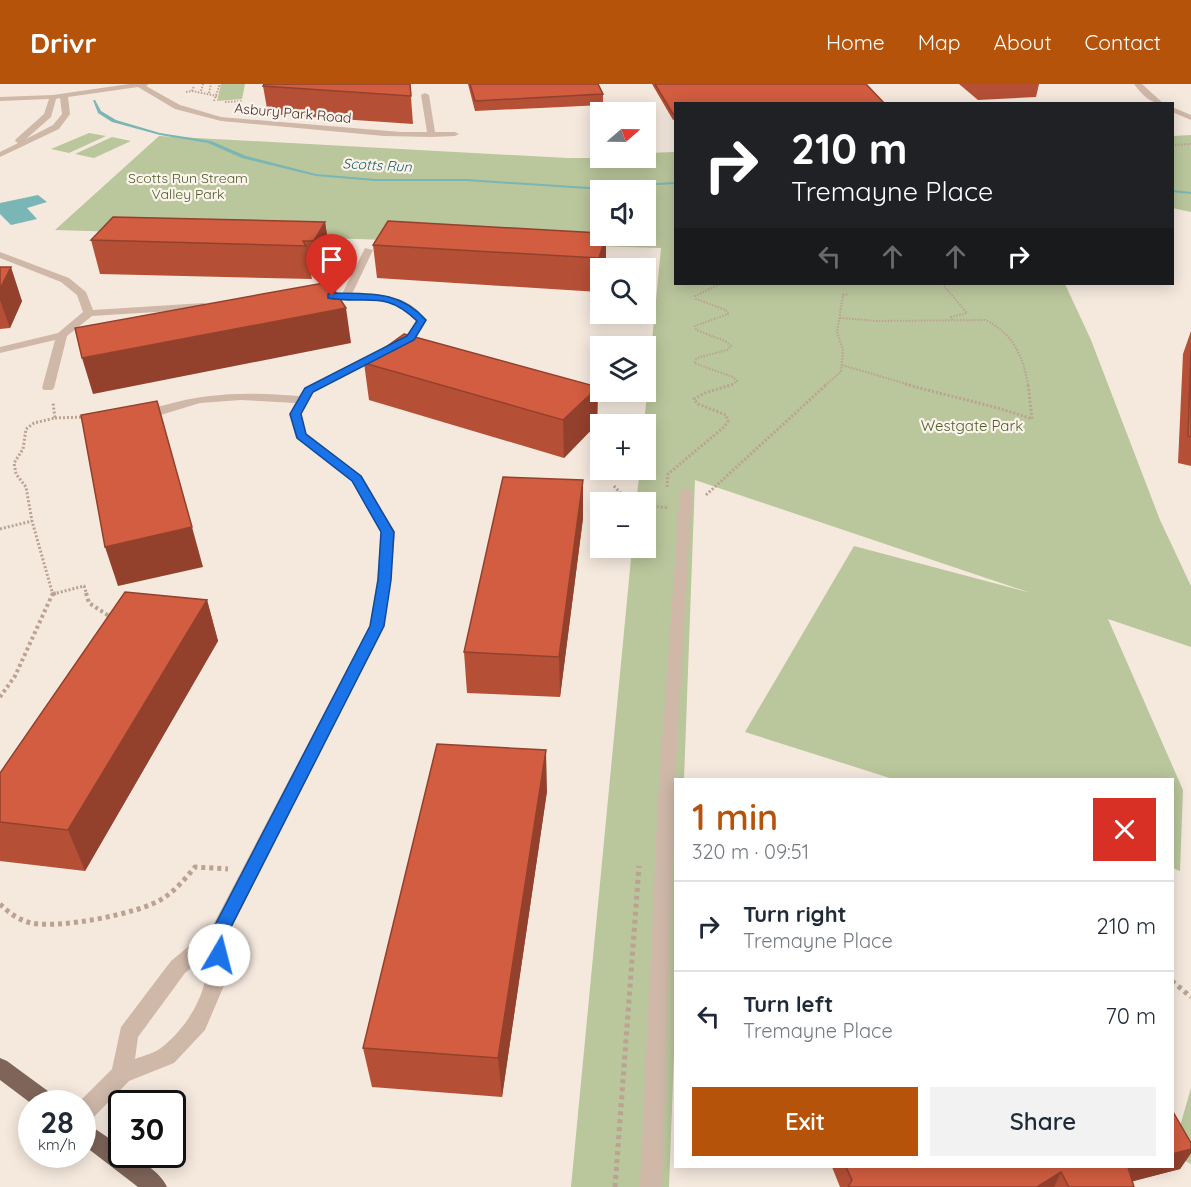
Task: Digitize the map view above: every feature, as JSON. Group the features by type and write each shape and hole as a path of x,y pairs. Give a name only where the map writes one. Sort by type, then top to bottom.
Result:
{"main road":[{"path":"0,1068 29,1090"},
{"path":"96,1141 156,1187"}],"street":[{"path":"0,104 4,99 64,96 140,84"},
{"name":"Asbury Park Road","path":"140,84 174,107 224,120 360,132 455,134"},
{"path":"1138,84 1144,92 1158,102"},
{"path":"425,95 431,135"},
{"path":"1,155 56,128 66,114 64,96"},
{"path":"1,155 48,115 53,97"},
{"path":"1174,110 1191,118"},
{"path":"346,296 368,250"},
{"path":"0,255 65,280 82,294 89,313"},
{"path":"122,1074 128,1034 178,967 219,933 377,626 388,532 357,479 300,435 295,414 308,390 411,338 422,320 406,305 382,297 310,298"},
{"path":"0,350 62,334 89,313 211,306"},
{"path":"48,388 62,334"},
{"path":"136,427 141,417 162,408 197,400 238,397 303,400"},
{"path":"651,1187 668,800 686,492"},
{"path":"96,1100 122,1074 167,1056 198,1024 218,976 219,933"}],"path":[{"path":"201,91 203,84"},
{"path":"217,96 208,96 211,86 219,87"},
{"path":"192,91 201,91"},
{"path":"201,91 200,94 209,93"},
{"path":"1174,145 1191,144"},
{"path":"718,285 695,296 696,299 726,310 728,314 695,326 696,330 725,341 731,346 727,350 697,358 694,363 704,369 733,376 737,381 732,386 705,391 694,399 698,404 726,415 728,421 724,427 668,474 666,490 705,495 716,482 759,447 809,397 841,372 843,350 837,332 843,295 848,294"},
{"path":"944,286 967,313 951,317 953,321"},
{"path":"840,318 877,321 986,320 997,323 1016,347 1024,366 1030,388 1032,419 995,406 964,401 842,365"},
{"path":"48,388 53,395 55,418"},
{"path":"0,697 15,676 53,594 32,521 26,487 16,474 14,464 16,457 23,449 21,436 25,429 35,423 69,416 90,418"},
{"path":"614,486 620,492"},
{"path":"666,499 666,508"},
{"path":"0,529 32,521"},
{"path":"53,594 84,586 89,603 114,620"},
{"path":"0,904 13,917 36,925 81,921 150,905 182,884 195,867 250,870"},
{"path":"1174,983 1191,997"}],"green space":[{"path":"221,84 245,84 242,99 217,101"},
{"path":"89,133 106,136 69,153 51,149"},
{"path":"1191,135 1191,212 1174,208 1174,136"},
{"name":"Westgate Park","path":"159,136 590,158 590,168 656,168 656,153 674,152 674,285 1065,285 1091,340 1160,520 1191,586 1191,647 1108,619 1183,790 1180,871 1174,869 1174,778 890,778 745,732 854,546 1031,593 695,480 684,778 674,778 674,1056 669,1187 571,1187 631,558 656,558 656,492 637,492 639,480 656,480 656,414 645,414 646,402 656,402 656,336 652,336 654,324 656,324 661,248 594,246 656,246 656,180 590,180 590,246 55,230"},
{"path":"112,137 131,141 94,158 75,154"},
{"path":"1191,1088 1191,1164 1174,1155 1174,1147"}],"water":[{"path":"38,195 47,202 27,208 37,219 11,225 0,214 0,203"}],"building":[{"path":"264,84 410,84 411,96 263,86"},
{"path":"470,84 598,84 603,94 475,101"},
{"path":"655,84 866,84 883,102 674,102 673,114"},
{"path":"113,217 325,222 314,241 303,241 306,246 91,240"},
{"path":"388,221 590,232 590,246 603,246 599,258 373,245"},
{"path":"0,267 11,267 0,289"},
{"path":"329,282 346,308 82,358 75,328"},
{"path":"404,334 590,385 590,395 563,420 364,363"},
{"path":"1191,350 1191,437 1188,436"},
{"path":"157,401 192,527 105,547 81,415"},
{"path":"503,477 583,480 559,657 464,652"},
{"path":"125,592 207,600 68,830 0,822 0,773"},
{"path":"437,744 546,750 498,1058 363,1048"},
{"path":"1174,1113 1191,1143 1191,1149 1174,1153"},
{"path":"846,1168 1128,1168 1134,1187 1069,1187 1061,1172 1037,1187 848,1187 852,1180"}],"waterway":[{"name":"Scotts Run","path":"94,101 99,112 114,121 160,134 209,142 244,157 316,175 375,180 466,180 588,188 674,183"},
{"name":"Scotts Run","path":"1174,191 1191,193"}],"route":[{"path":"219,955 219,933 377,626 388,532 357,479 300,435 295,414 308,390 411,338 422,320 406,305 382,297 332,296"}],"park label":[{"name":"Scotts Run Stream Valley Park","path":"188,186"}]}
